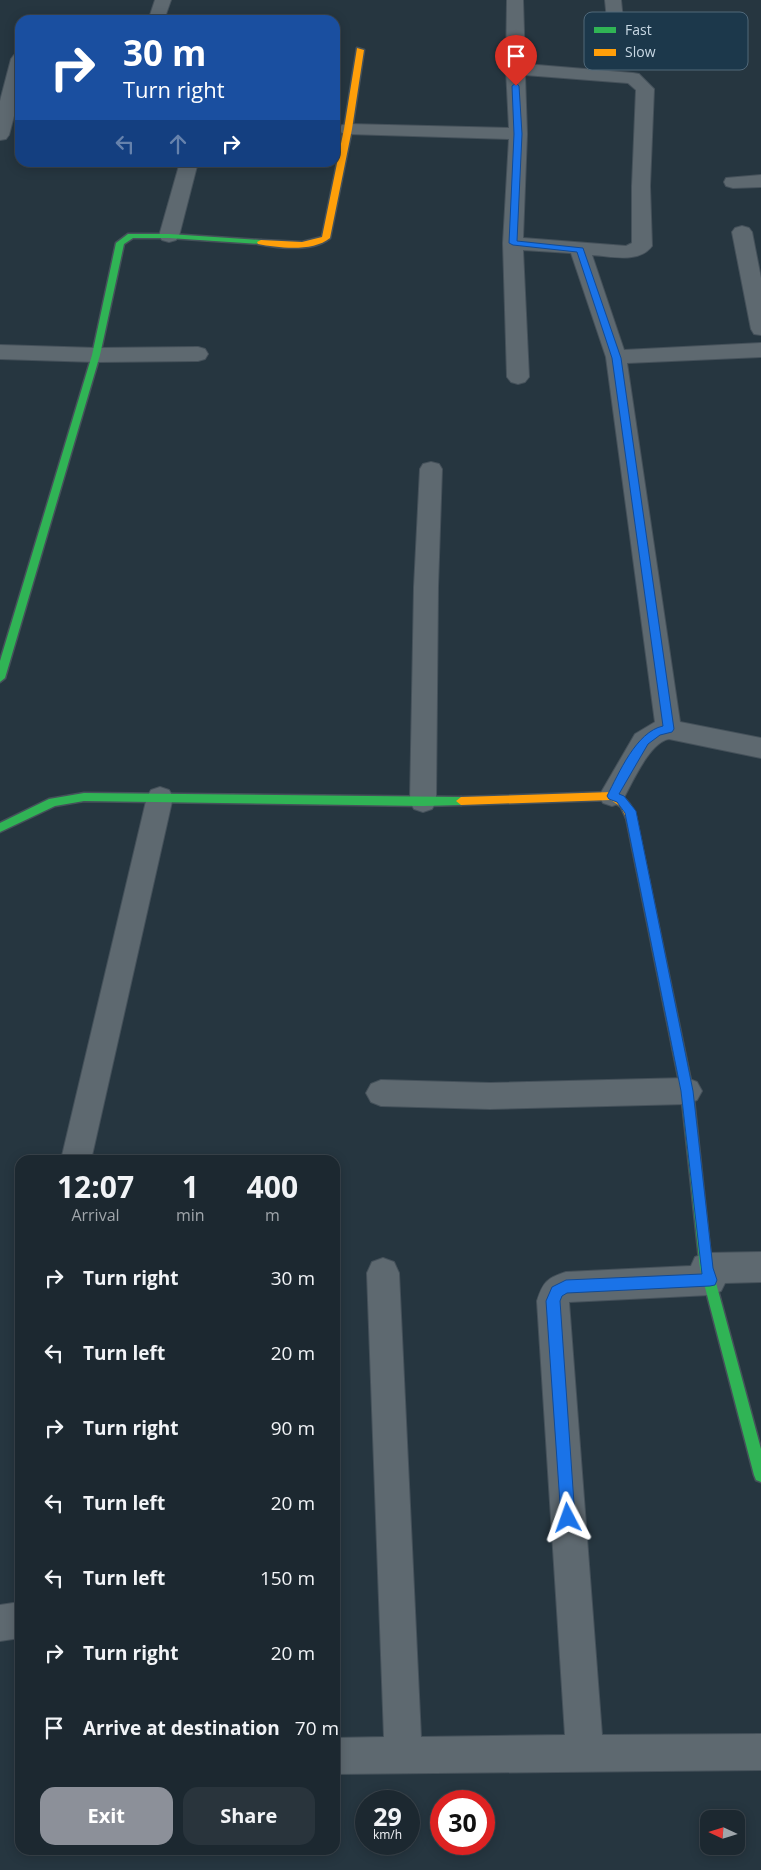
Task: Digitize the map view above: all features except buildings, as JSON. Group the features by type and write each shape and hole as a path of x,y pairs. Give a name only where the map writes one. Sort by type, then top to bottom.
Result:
{"street":[{"path":"158,15 163,0"},
{"path":"514,0 518,134 513,243 518,377"},
{"path":"0,678 96,356 122,240 131,236 169,236 305,244 322,241 326,238 348,129 360,50"},
{"path":"513,243 580,250 629,252 642,246 641,186 645,89 633,78 625,76 515,69"},
{"path":"0,135 15,78"},
{"path":"348,129 518,134"},
{"path":"169,236 188,167"},
{"path":"733,182 761,181"},
{"path":"742,232 761,329"},
{"path":"580,250 616,358 668,729"},
{"path":"616,358 761,350"},
{"path":"0,352 96,356 198,354"},
{"path":"423,802 426,587 431,469"},
{"path":"612,796 644,741 658,731 668,729 761,748"},
{"path":"77,1155 160,796"},
{"path":"0,828 53,802 71,799 160,796 423,802 612,796 620,799 630,811 687,1091 708,1274 761,1475"},
{"path":"381,1093 490,1096 687,1091"},
{"path":"585,1753 554,1295 557,1291 566,1287 708,1274 761,1266"},
{"path":"383,1273 403,1756"},
{"path":"0,1622 15,1620"},
{"path":"340,1756 761,1752"}],"traffic: fast":[{"path":"0,678 96,355 120,243 131,236 169,236 261,242"},
{"path":"0,828 53,802 84,797 461,801"},
{"path":"631,817 687,1091 706,1268 761,1475"}],"traffic: slow":[{"path":"261,242 302,244 326,238 348,129 360,50"},
{"path":"461,801 612,796 624,804 629,810 631,817"}],"route":[{"path":"516,86 518,134 513,243 580,250 616,358 668,729 658,731 644,741 612,796 626,804 630,811 687,1091 706,1268 710,1280 566,1287 557,1291 554,1295 568,1518"}]}
